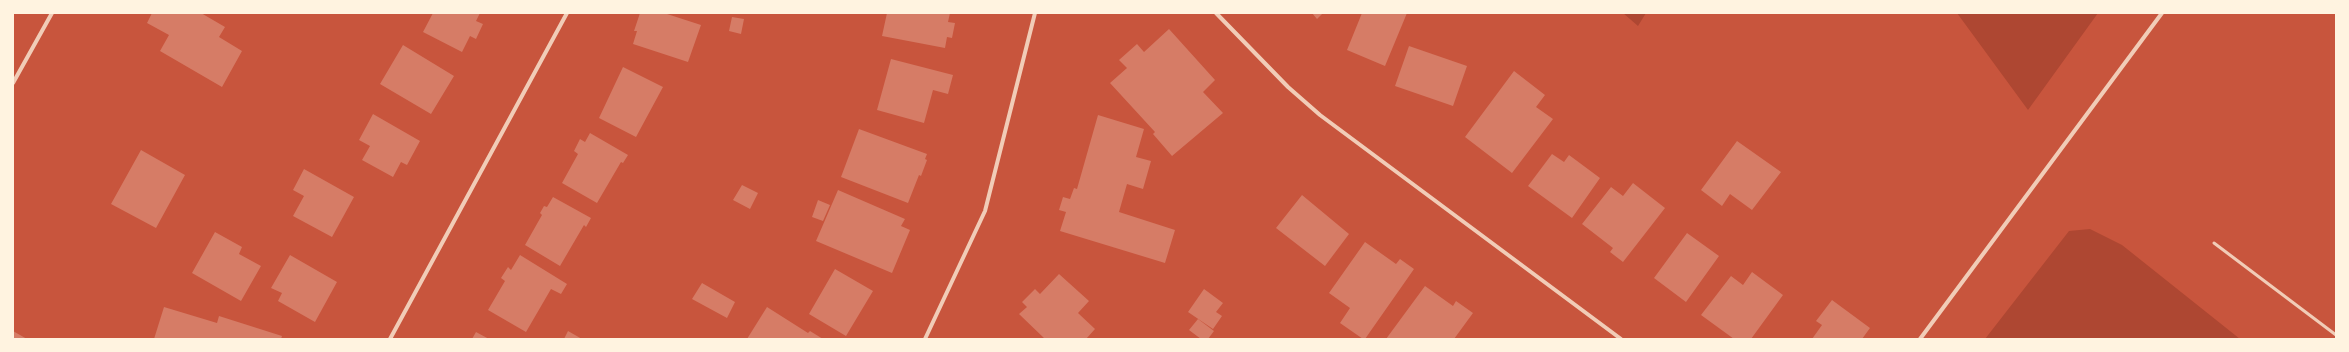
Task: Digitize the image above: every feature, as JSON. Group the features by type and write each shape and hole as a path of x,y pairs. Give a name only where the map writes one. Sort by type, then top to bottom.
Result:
{"street":[{"path":"13,83 52,13"},
{"path":"390,339 567,13"},
{"path":"925,339 985,211 1035,13"},
{"path":"1216,13 1288,87 1320,115 1621,339"},
{"path":"1920,339 2162,13"}],"lane":[{"path":"2214,243 2336,335"}],"shaded area":[{"path":"1623,13 1646,13 1638,26"},
{"path":"1957,13 2098,13 2028,110"},
{"path":"2090,229 2122,245 2240,339 1985,339 2069,231"}],"building":[{"path":"152,13 201,13 225,27 219,37 242,51 222,87 160,51 169,35 147,23"},
{"path":"433,13 480,13 476,21 483,24 476,39 470,36 462,52 423,32"},
{"path":"640,13 664,13 701,25 688,62 633,44 637,31 634,31"},
{"path":"887,13 950,13 948,22 955,23 952,38 947,37 945,48 882,36"},
{"path":"1312,13 1323,13 1317,19"},
{"path":"1362,13 1407,13 1385,66 1347,50"},
{"path":"732,17 744,19 741,34 729,31"},
{"path":"1169,29 1215,80 1203,92 1223,113 1172,156 1153,134 1155,132 1110,83 1127,68 1119,60 1137,44 1144,52"},
{"path":"403,45 454,76 431,114 380,84"},
{"path":"1409,46 1467,66 1453,106 1395,86"},
{"path":"891,59 953,75 948,94 933,90 924,123 877,110"},
{"path":"623,67 663,87 636,137 599,118"},
{"path":"1514,71 1545,95 1536,107 1553,119 1512,173 1465,137"},
{"path":"373,114 420,141 407,165 401,162 393,177 362,160 370,146 359,140"},
{"path":"1098,115 1144,129 1136,157 1151,161 1143,189 1127,184 1119,212 1175,230 1165,263 1060,231 1066,212 1059,210 1063,197 1070,199 1074,188 1077,189"},
{"path":"859,129 927,154 925,159 927,160 921,176 919,175 908,203 841,177"},
{"path":"590,133 628,155 623,163 621,162 597,203 562,183 578,154 574,151 580,139 585,142"},
{"path":"1737,141 1781,172 1752,210 1730,194 1722,206 1701,190"},
{"path":"141,150 185,175 156,228 111,204"},
{"path":"1552,154 1564,162 1569,155 1600,178 1572,218 1528,186"},
{"path":"304,169 354,197 332,237 293,216 304,196 293,190"},
{"path":"1633,183 1665,208 1623,262 1610,252 1613,248 1582,224 1611,187 1623,196"},
{"path":"742,185 758,193 750,209 733,200"},
{"path":"838,190 905,219 901,226 910,230 892,273 816,241"},
{"path":"1302,195 1349,234 1325,266 1276,228"},
{"path":"553,197 591,218 586,227 584,225 560,266 525,245 542,215 540,213 544,206 547,207"},
{"path":"818,200 830,205 823,221 812,217"},
{"path":"215,232 242,247 239,254 261,266 241,301 192,273"},
{"path":"1687,233 1719,256 1686,302 1654,278"},
{"path":"1365,242 1396,264 1400,259 1414,269 1365,339 1363,339 1340,323 1350,308 1329,293"},
{"path":"290,255 337,282 315,322 278,301 282,293 271,288"},
{"path":"520,255 567,284 561,294 551,289 526,332 488,310 505,281 501,278 508,267 511,270"},
{"path":"835,269 873,291 846,336 809,314"},
{"path":"1752,272 1783,295 1751,339 1734,339 1701,315 1731,276 1743,285"},
{"path":"1059,274 1089,301 1078,313 1095,329 1086,339 1045,339 1019,314 1027,307 1022,302 1035,289 1040,294"},
{"path":"702,283 735,302 727,318 692,299"},
{"path":"1425,286 1453,306 1456,301 1473,313 1454,339 1386,339"},
{"path":"1204,289 1223,303 1216,312 1222,316 1213,329 1188,312"},
{"path":"1832,300 1870,328 1862,339 1812,339 1822,325 1816,321"},
{"path":"164,307 217,323 219,316 282,336 281,339 154,339"},
{"path":"767,307 808,333 810,331 823,339 747,339"},
{"path":"1198,319 1214,331 1208,339 1201,339 1189,330"},
{"path":"13,331 27,339 13,339"},
{"path":"568,331 582,339 564,339"},
{"path":"476,332 489,339 472,339"}]}
